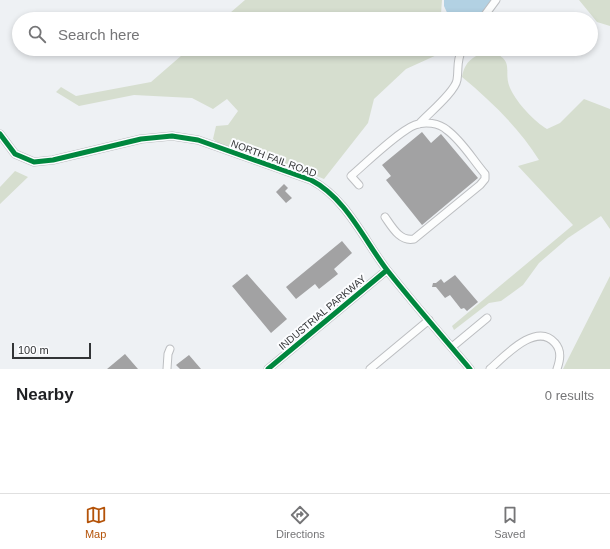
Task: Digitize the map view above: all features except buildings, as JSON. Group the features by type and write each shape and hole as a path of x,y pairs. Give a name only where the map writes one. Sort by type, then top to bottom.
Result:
{"street":[{"path":"487,12 496,0"},
{"path":"359,185 351,176 403,132 419,124 447,96 457,82 457,61 459,56"},
{"path":"385,218 403,238 408,240 414,239 480,186 485,179 485,174 447,129 434,124 419,124"},
{"name":"NORTH FAIL ROAD","path":"0,134 15,154 34,162 53,160 141,139 172,136 198,140 311,180 320,185 337,201 387,270 470,369"},
{"name":"INDUSTRIAL PARKWAY","path":"268,369 387,270"},
{"path":"452,347 487,318"},
{"path":"370,369 429,320"},
{"path":"490,369 517,345 536,336 546,337 557,346 560,351 560,359 557,369"},
{"path":"167,369 168,354 170,349"}],"green space":[{"path":"245,0 442,0 441,12 231,12"},
{"path":"579,0 610,0 610,26 598,22 598,12 589,12"},
{"path":"181,56 435,56 406,69 374,99 368,123 324,179 297,168 290,162 287,167 218,143 213,139 216,126 228,125 238,111 227,99 213,109 192,98 134,95 79,106 56,92 61,87 76,96 151,82"},
{"path":"500,56 504,59 507,67 508,83 517,101 532,117 547,129 560,123 584,99 610,109 610,229 601,216 568,238 539,263 523,285 501,301 489,303 454,330 452,326 573,225 518,166 539,160 523,137 504,116 462,77 465,66 475,57"},
{"path":"15,171 28,177 0,204 0,187"},
{"path":"610,276 610,369 563,369"}],"water":[{"path":"444,0 493,0 483,12 447,12 444,6"}],"cycle path":[{"path":"0,134 15,154 34,162 53,160 141,139 172,136 198,140 311,180 334,197 344,208 354,220 387,270 470,369"},
{"path":"268,369 387,270"}]}
